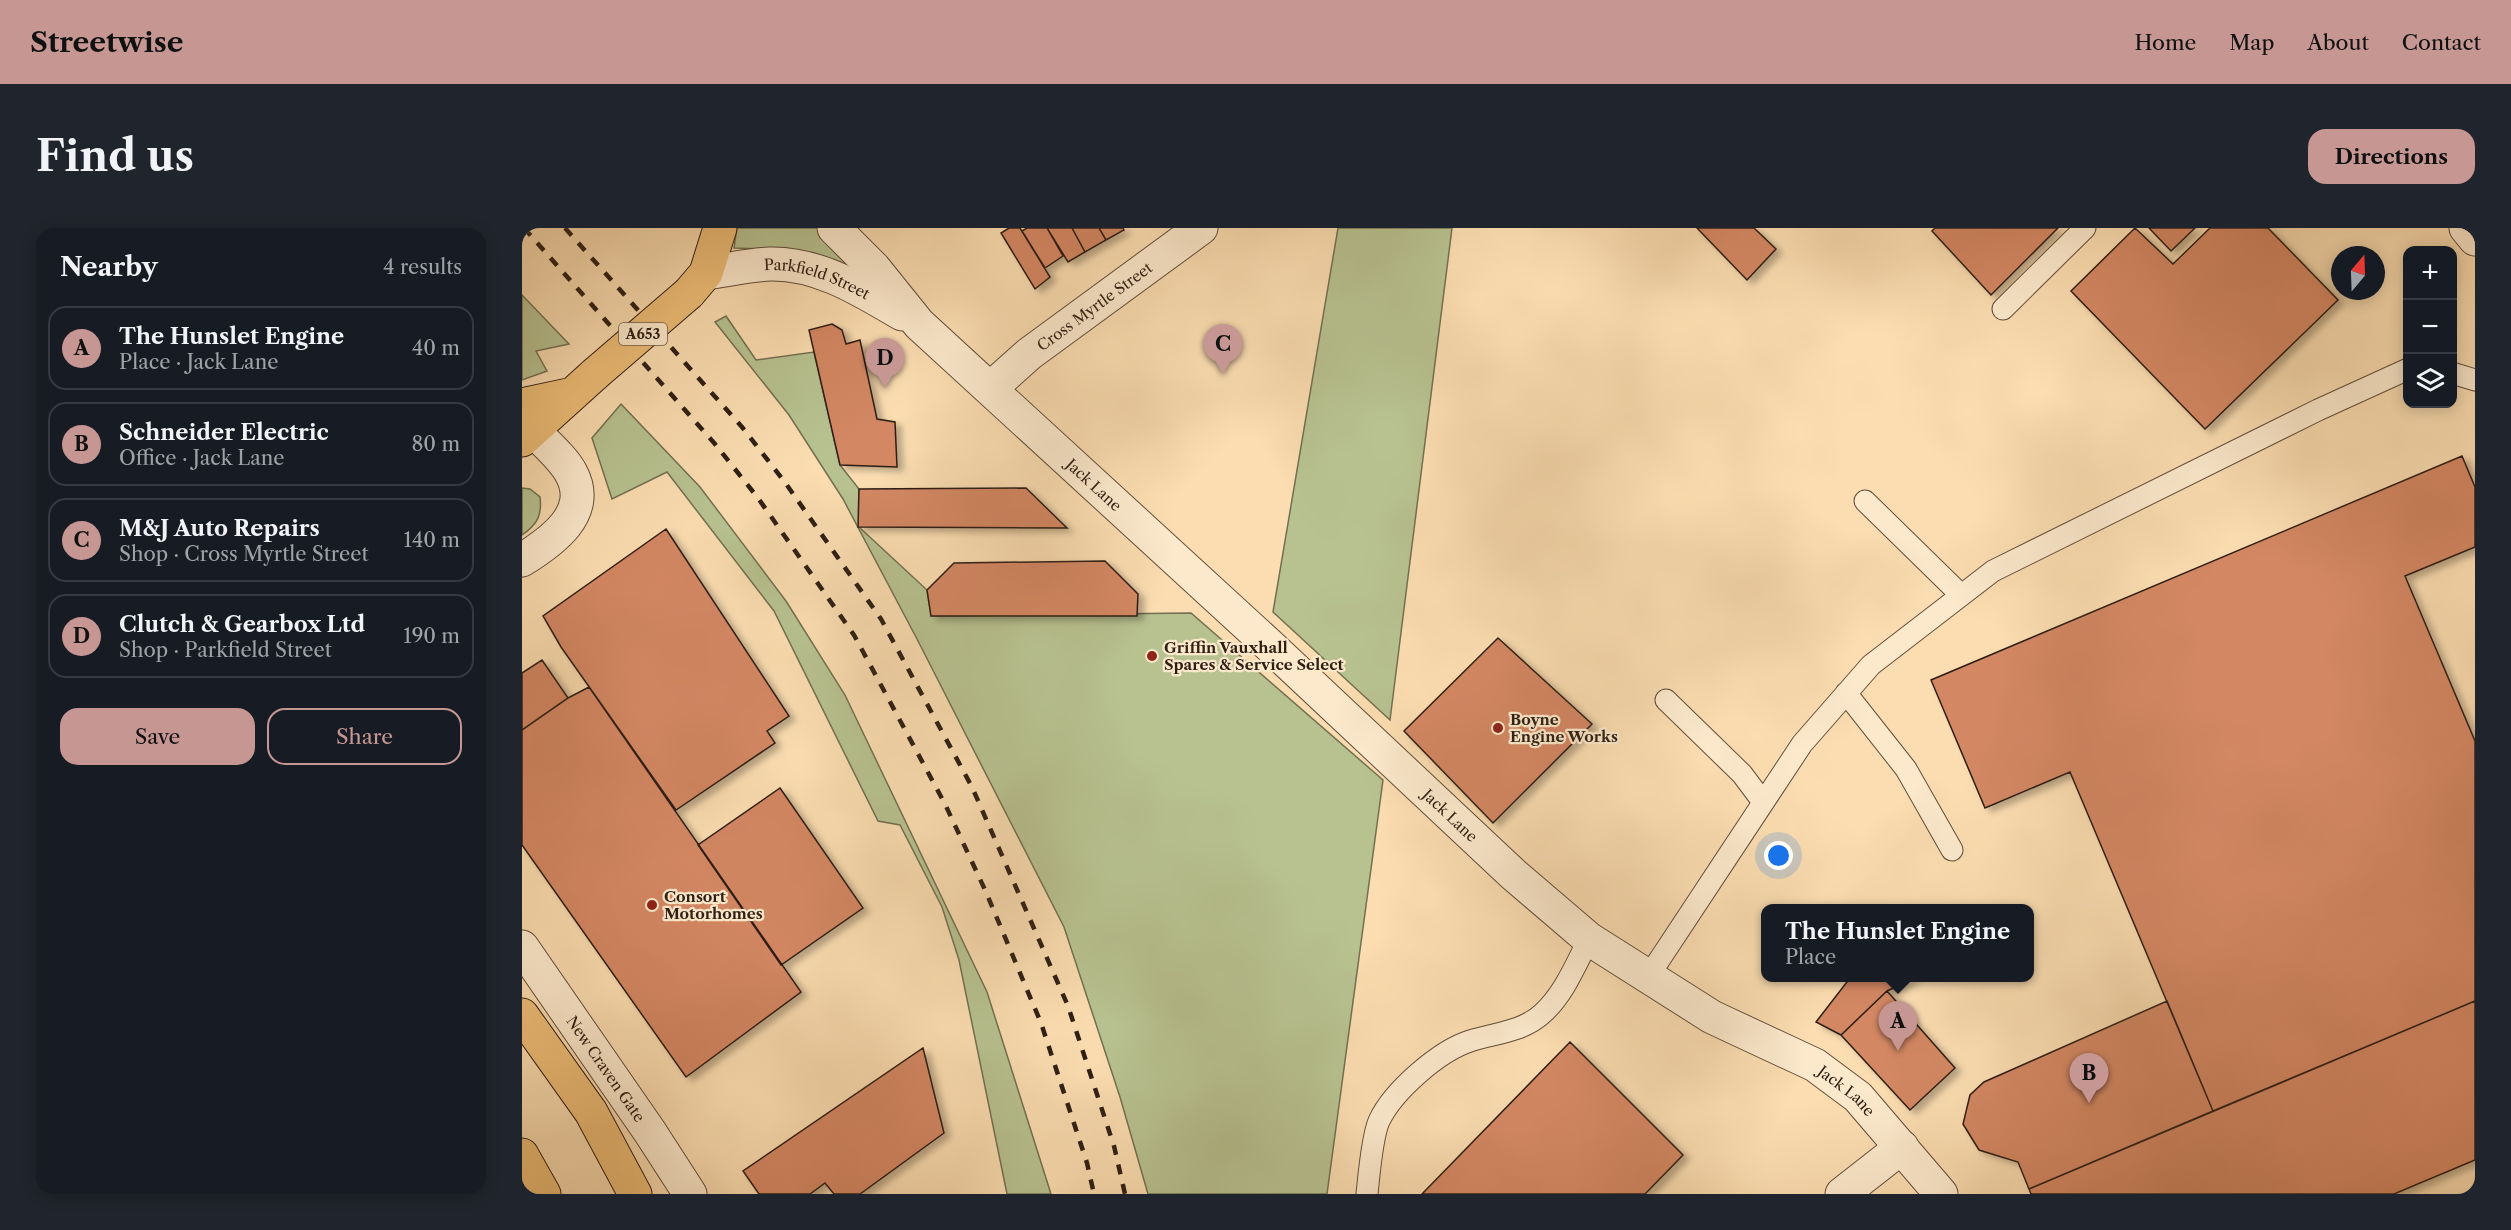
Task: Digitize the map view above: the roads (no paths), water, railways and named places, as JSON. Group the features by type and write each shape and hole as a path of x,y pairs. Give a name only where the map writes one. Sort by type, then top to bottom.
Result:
{"main road":[{"path":"698,283 720,228"},
{"name":"A653","path":"526,425 584,384 698,283"},
{"path":"522,1015 591,1112 635,1194"},
{"path":"522,1155 544,1194"}],"street":[{"name":"Parkfield Street","path":"834,228 874,268 919,324 991,388"},
{"name":"Cross Myrtle Street","path":"991,388 1029,354 1201,228"},
{"path":"2466,228 2475,239"},
{"name":"Parkfield Street","path":"698,283 769,264 793,265 814,270 867,293 919,324"},
{"name":"Jack Lane","path":"991,388 1513,874 1588,939 1712,1017 1815,1065 1858,1097 1941,1194"},
{"path":"522,560 542,548 565,528 575,509 578,491 571,473 526,425"},
{"name":"New Craven Gate","path":"522,947 690,1194"},
{"path":"1842,1194 1902,1147"}],"lane":[{"path":"2003,309 2085,228"},
{"path":"1648,978 1802,744 1871,665 1993,570 2307,415 2403,371"},
{"path":"2457,375 2475,380"},
{"path":"1865,501 1961,595"},
{"path":"1846,693 1906,768 1952,850"},
{"path":"1666,700 1742,774 1763,801"},
{"path":"1367,1194 1378,1122 1397,1094 1425,1067 1468,1041 1512,1031 1542,1014 1564,985 1588,939"}],"railway":[{"path":"524,228 715,444 758,498 854,635 945,804 986,892 1041,1023 1087,1163 1094,1194"},
{"path":"565,228 742,427 784,481 881,619 972,787 1068,1006 1114,1146 1125,1194"}],"place":[{"name":"M&J Auto Repairs","path":"1223,374"},
{"name":"Clutch & Gearbox Ltd","path":"885,388"},
{"name":"Griffin Vauxhall Spares & Service Select","path":"1152,656"},
{"name":"Boyne Engine Works","path":"1498,728"},
{"name":"Consort Motorhomes","path":"652,905"},
{"name":"The Hunslet Engine","path":"1898,1051"},
{"name":"Schneider Electric","path":"2089,1103"}]}
